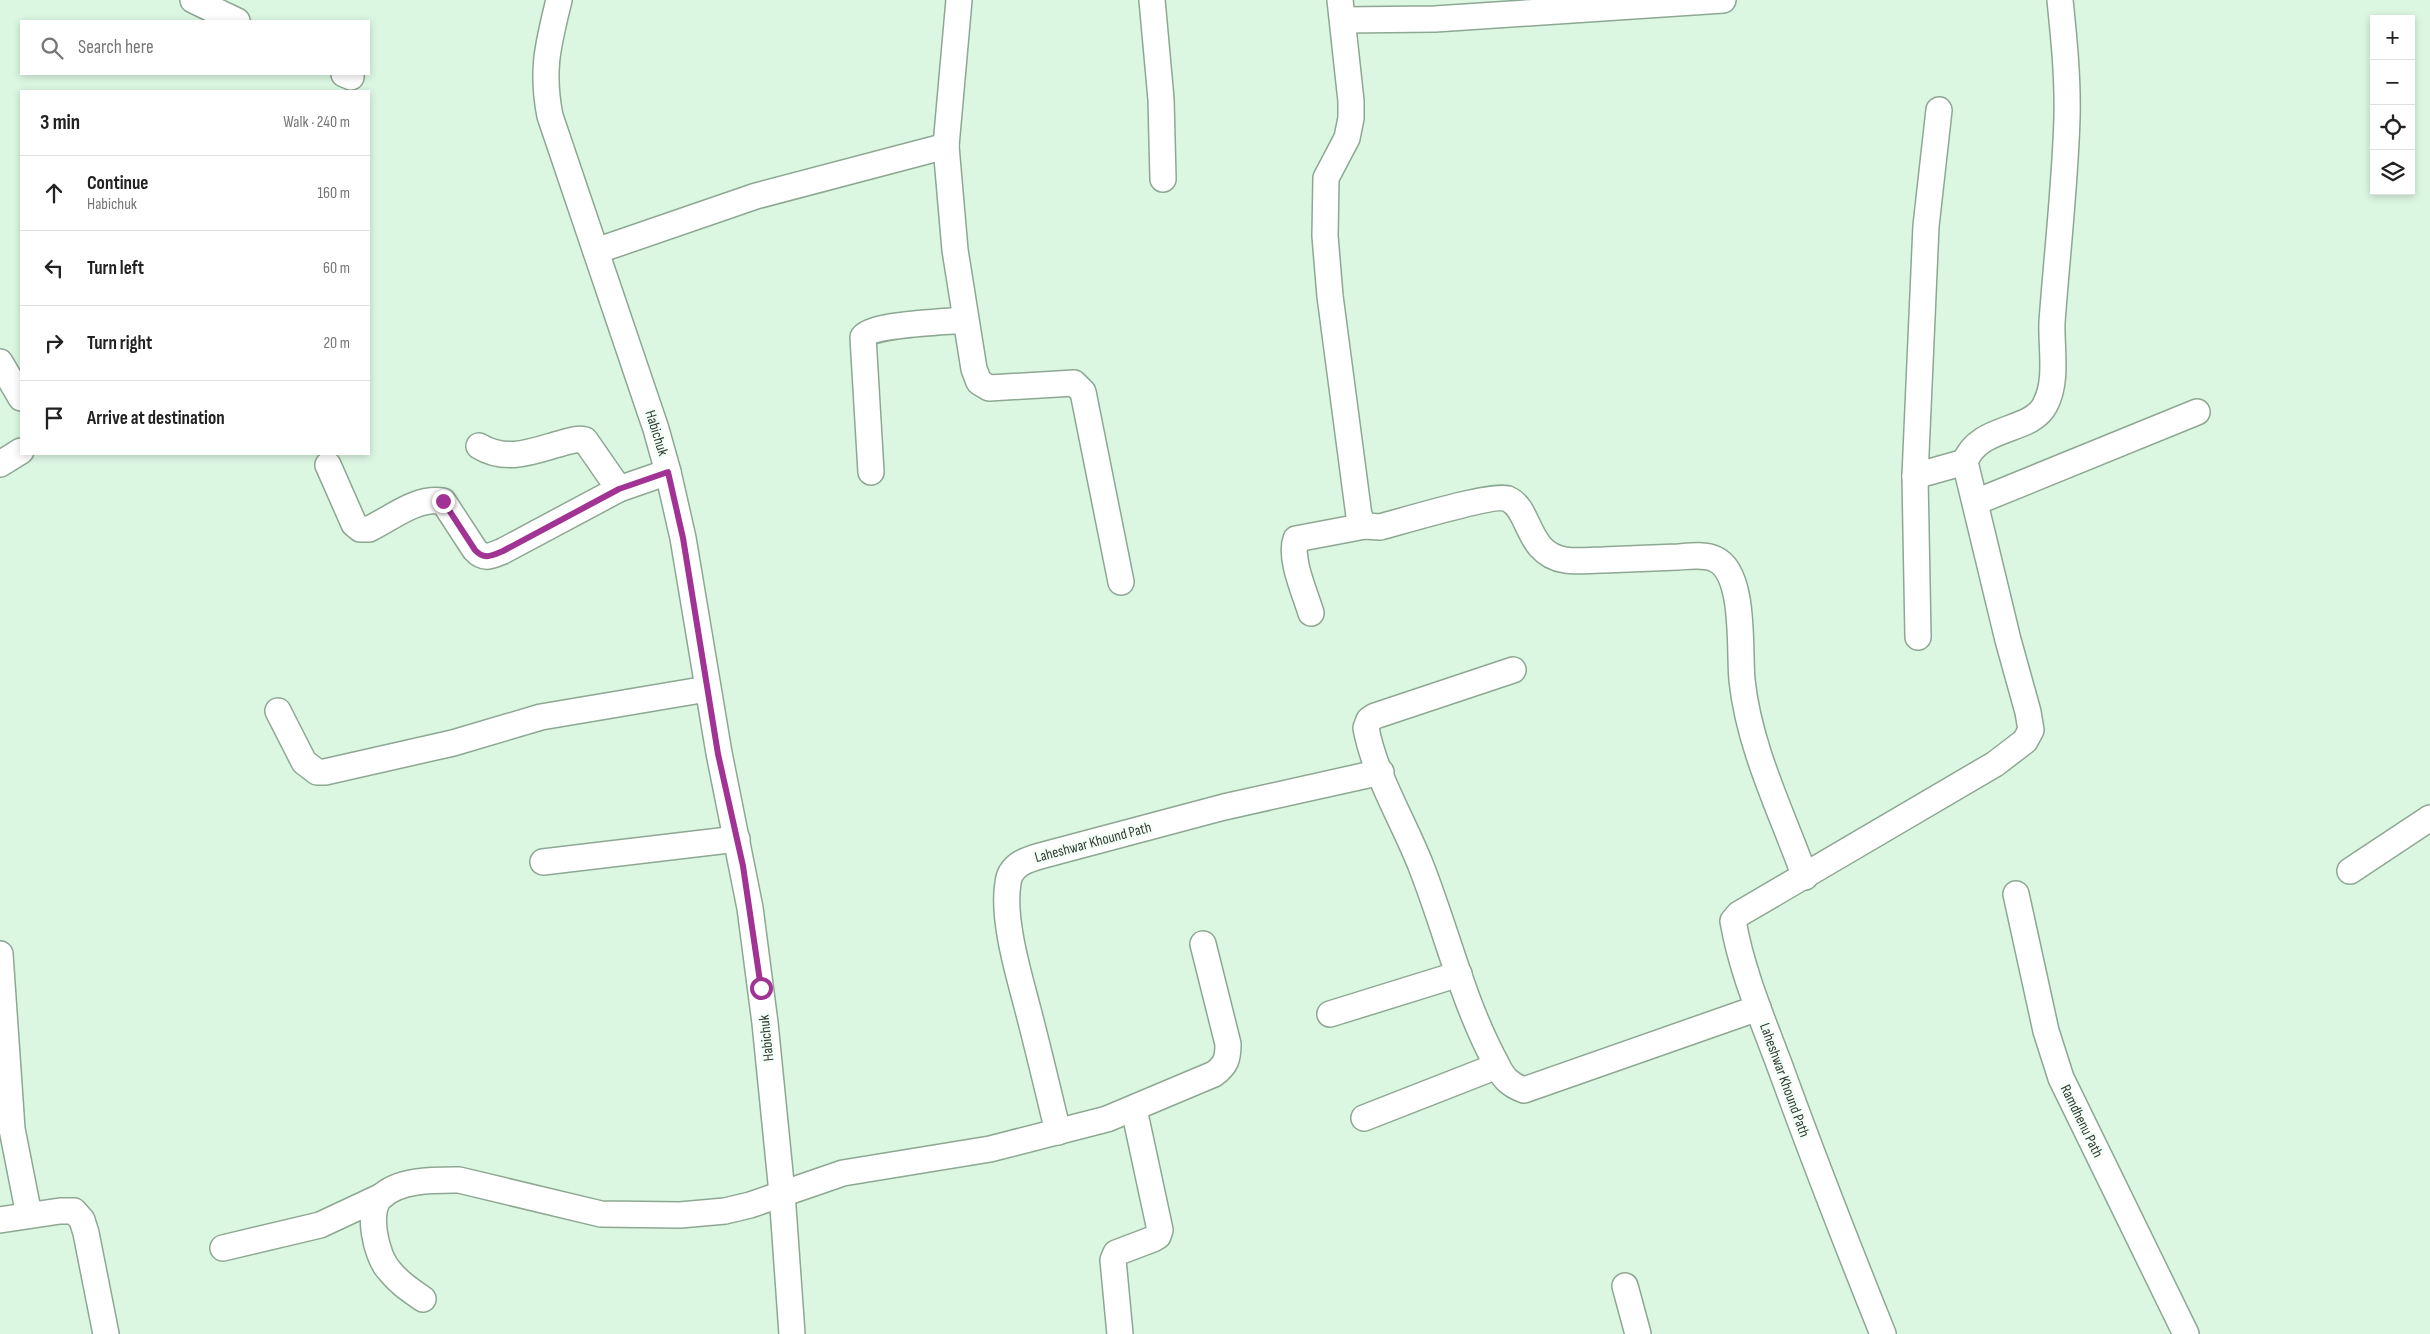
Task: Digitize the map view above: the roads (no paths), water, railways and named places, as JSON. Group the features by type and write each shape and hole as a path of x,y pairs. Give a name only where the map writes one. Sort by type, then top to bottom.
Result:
{"street":[{"path":"193,0 235,20"},
{"name":"Habichuk","path":"559,0 547,46 544,67 545,91 550,116 668,472 683,538 707,689 750,908 765,1023 782,1193 792,1334"},
{"path":"959,0 946,146 955,250 974,369 979,382 988,388 1074,383 1083,392 1121,582"},
{"path":"1152,0 1161,99 1163,179"},
{"path":"1365,526 1359,516 1353,484 1330,296 1325,236 1326,178 1347,138 1351,118 1342,10 1434,19 1723,0"},
{"path":"1758,1008 1736,939 1733,921 1739,914 1995,764 2026,741 2031,730 2028,712 1985,552 1976,502 1965,462 1969,451 1978,442 2034,416 2044,407 2050,393 2052,335 2067,118 2066,66 2060,0"},
{"path":"1918,637 1915,476 1926,226 1938,110"},
{"path":"596,251 756,196 946,146"},
{"path":"871,472 863,337 866,332 882,328 965,320"},
{"path":"0,362 20,396"},
{"path":"1976,502 2197,412"},
{"path":"479,446 489,452 510,456 573,440 585,440 619,489"},
{"path":"0,464 20,452"},
{"path":"1915,476 1965,462"},
{"path":"328,465 354,524 360,530 368,529 417,504 427,501 443,501 475,550 480,556 487,557 503,551 619,489 668,472"},
{"path":"1311,613 1294,558 1293,546 1296,539 1365,526 1380,527 1500,498 1508,499 1517,505 1536,542 1542,549 1558,558 1590,560 1696,556 1715,559 1729,571 1737,590 1742,682 1754,736 1805,877"},
{"name":"Laheshwar Khound Path","path":"1513,670 1375,716 1369,720 1366,728 1381,772 1420,864 1482,1035 1497,1066 1513,1086 1524,1090 1758,1008 1812,1156 1883,1334"},
{"path":"278,711 304,762 316,772 325,772 461,741 541,717 707,689"},
{"name":"Laheshwar Khound Path","path":"1058,1132 1017,970 1011,936 1008,882 1015,866 1033,858 1224,807 1381,772"},
{"path":"2350,872 2430,818"},
{"path":"543,862 737,839"},
{"name":"Ramdhenu Path","path":"2016,894 2043,1022 2061,1078 2186,1334"},
{"path":"223,1248 320,1225 400,1186 422,1182 459,1180 601,1214 634,1216 680,1215 725,1211 750,1205 782,1193 866,1168 990,1149 1058,1132 1134,1109 1214,1074 1224,1067 1228,1058 1228,1044 1203,944"},
{"path":"0,954 12,1129 30,1216"},
{"path":"1330,1014 1459,974"},
{"path":"1364,1118 1497,1066"},
{"path":"1120,1334 1113,1260 1116,1253 1153,1239 1158,1236 1160,1230 1134,1109"},
{"path":"382,1196 374,1205 374,1224 378,1248 386,1268 403,1286 423,1299"},
{"path":"0,1220 60,1211 74,1211 82,1220 106,1334"},
{"path":"1625,1286 1638,1334"}]}
